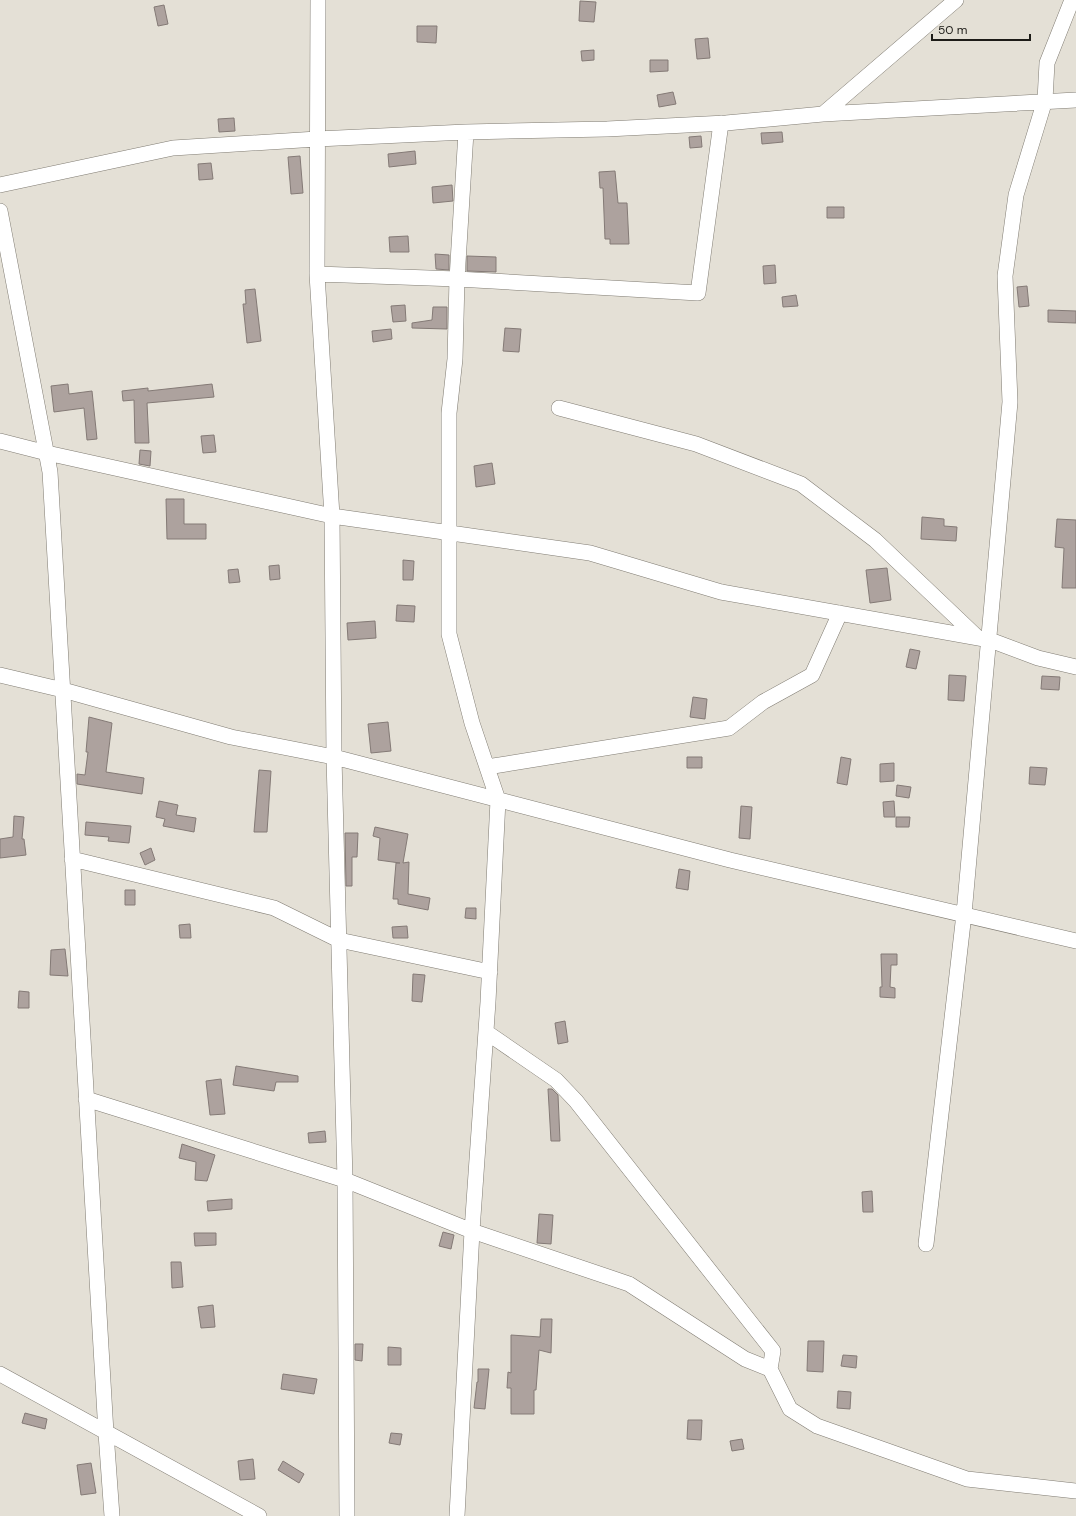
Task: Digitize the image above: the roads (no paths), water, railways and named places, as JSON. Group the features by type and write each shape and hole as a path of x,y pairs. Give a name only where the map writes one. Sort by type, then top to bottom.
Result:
{"street":[{"path":"318,0 317,274 332,516 334,758 345,1180 348,1516"},
{"path":"823,114 956,0"},
{"path":"926,1244 964,914 984,639 1010,402 1005,276 1016,195 1045,100 1047,63 1072,0"},
{"path":"0,185 173,148 466,132 607,129 721,123 823,114 1045,100 1076,100"},
{"path":"317,274 457,279 698,293 721,123"},
{"path":"457,1516 472,1231 490,972 498,800 472,723 449,634 449,413 455,359 457,279 466,132"},
{"path":"0,211 50,472 86,1099 112,1516"},
{"path":"559,408 696,444 801,484 875,540 984,639"},
{"path":"0,441 47,453 332,516 590,553 721,592 984,639 1038,658 1076,667"},
{"path":"487,767 729,728 763,702 812,675 840,613"},
{"path":"0,675 63,690 231,737 334,758 730,860 1076,941"},
{"path":"72,860 274,908 339,940 490,972"},
{"path":"486,1032 556,1080 576,1101 773,1351 770,1369 790,1409 817,1426 967,1479 1076,1491"},
{"path":"86,1099 345,1180 472,1231 629,1284 745,1359 770,1369"},
{"path":"0,1374 259,1516"}]}
